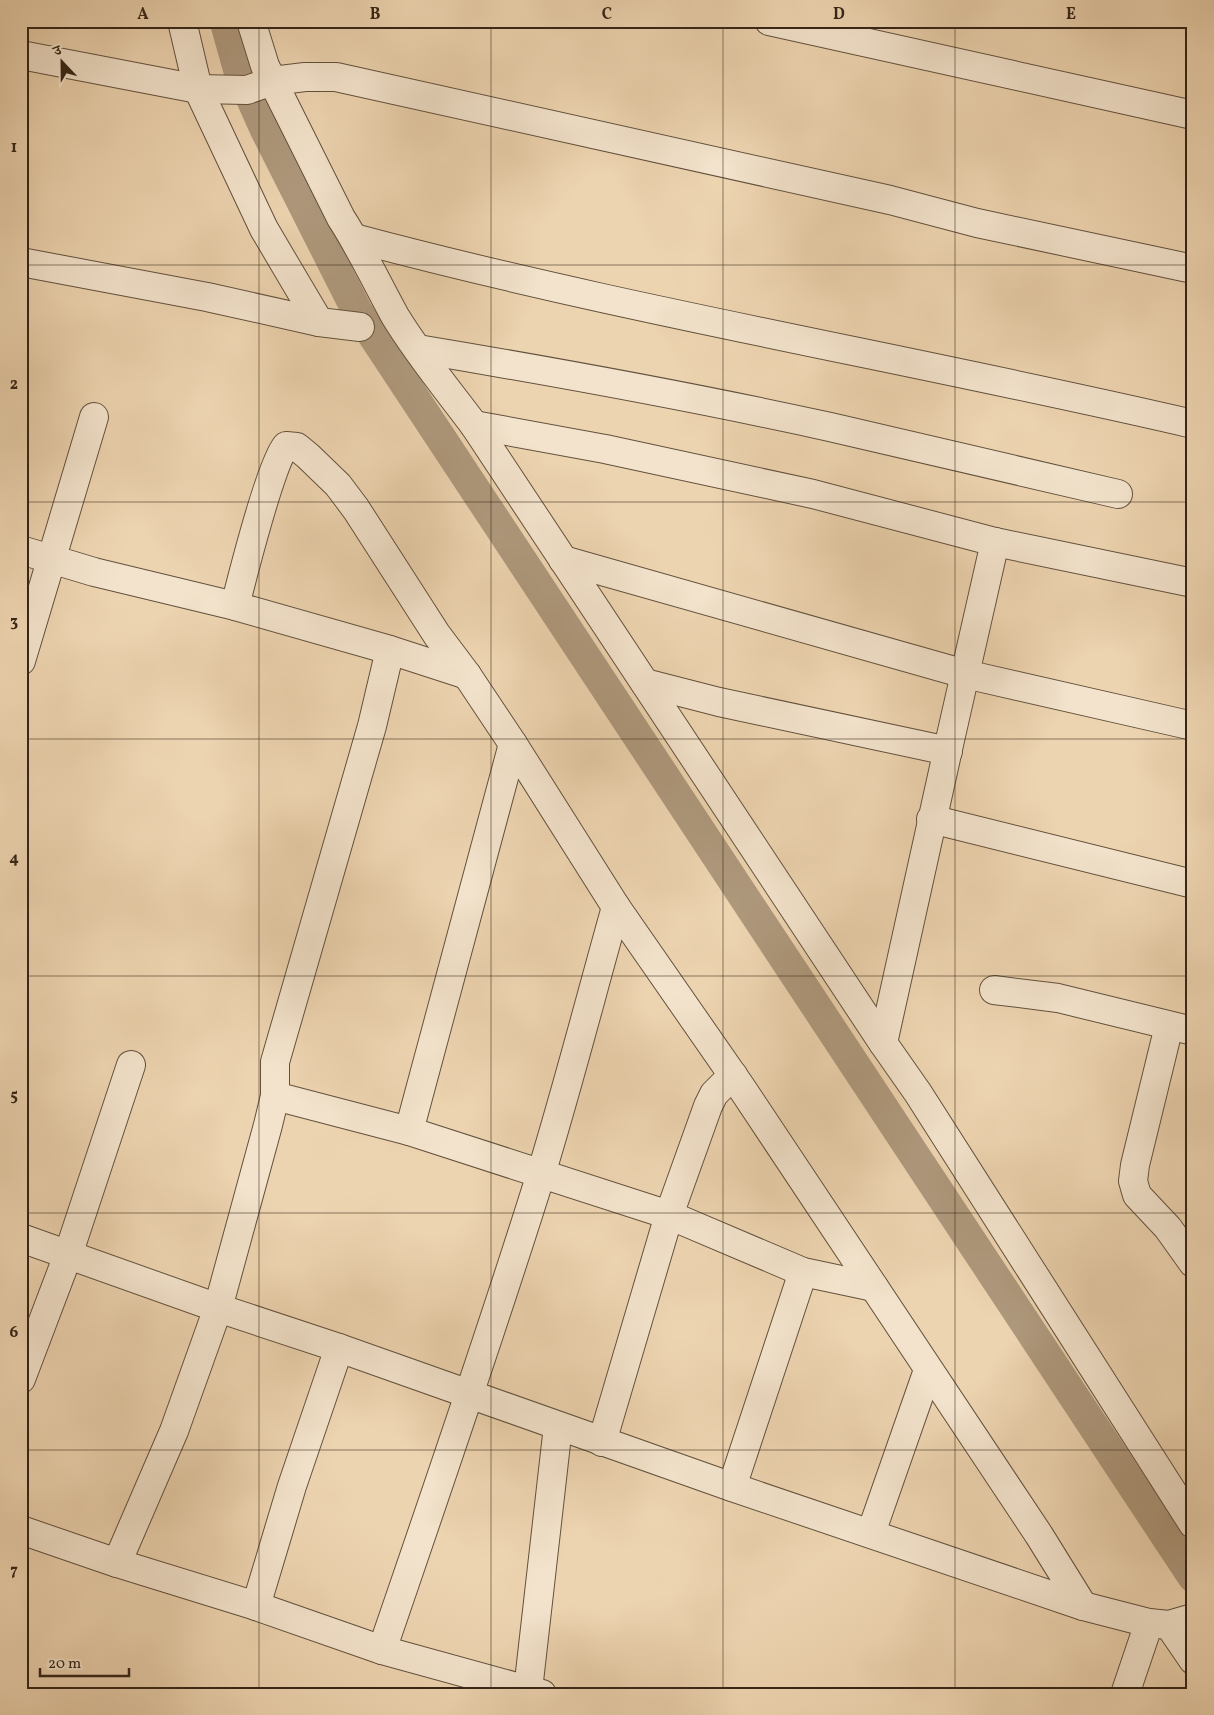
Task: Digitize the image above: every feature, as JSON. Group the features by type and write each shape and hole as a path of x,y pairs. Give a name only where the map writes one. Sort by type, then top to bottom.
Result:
{"street":[{"path":"182,21 198,89 264,229 319,322"},
{"path":"251,21 265,66 341,218 354,238 392,318 474,425 918,1093 1193,1524"},
{"path":"769,21 1193,115"},
{"path":"21,55 198,89 247,90 272,80 336,77 890,200 986,225 1193,269"},
{"path":"354,238 452,264 822,346 1116,406 1193,424"},
{"path":"21,262 207,297 319,322 360,327"},
{"path":"418,350 523,366 664,393 829,427 1118,494"},
{"path":"21,661 94,417"},
{"path":"474,425 605,449 813,494 995,542 1193,583"},
{"path":"235,606 277,459 282,449 286,446 297,447 338,485 356,509 437,635 467,675 513,744 616,907 733,1075 1033,1527 1083,1606"},
{"path":"883,1043 931,819 995,542"},
{"path":"21,550 94,572 235,606 390,650 467,675"},
{"path":"563,560 965,674 1193,726"},
{"path":"117,1563 174,1431 218,1308 275,1096 275,1062 372,726 390,650"},
{"path":"645,683 719,702 948,751"},
{"path":"409,1131 513,744"},
{"path":"931,819 1193,884"},
{"path":"382,1650 470,1395 541,1173 576,1056 616,907"},
{"path":"994,990 1058,998 1181,1028 1135,1165 1133,1180 1137,1195 1168,1228 1193,1263"},
{"path":"21,1379 68,1255 131,1065"},
{"path":"602,1442 669,1215 708,1106 714,1094 733,1075"},
{"path":"275,1096 409,1131 541,1173 669,1215 804,1272 874,1287"},
{"path":"21,1238 218,1308 339,1348 602,1442 1083,1606 1175,1621"},
{"path":"732,1487 804,1272"},
{"path":"256,1606 292,1486 339,1348"},
{"path":"871,1533 928,1370"},
{"path":"21,1530 117,1563 256,1606 382,1650 535,1692 558,1426"},
{"path":"1175,1621 1193,1660"},
{"path":"1125,1694 1175,1621"}],"waterway":[{"path":"225,21 239,71 265,129 357,311 1193,1577"}]}
